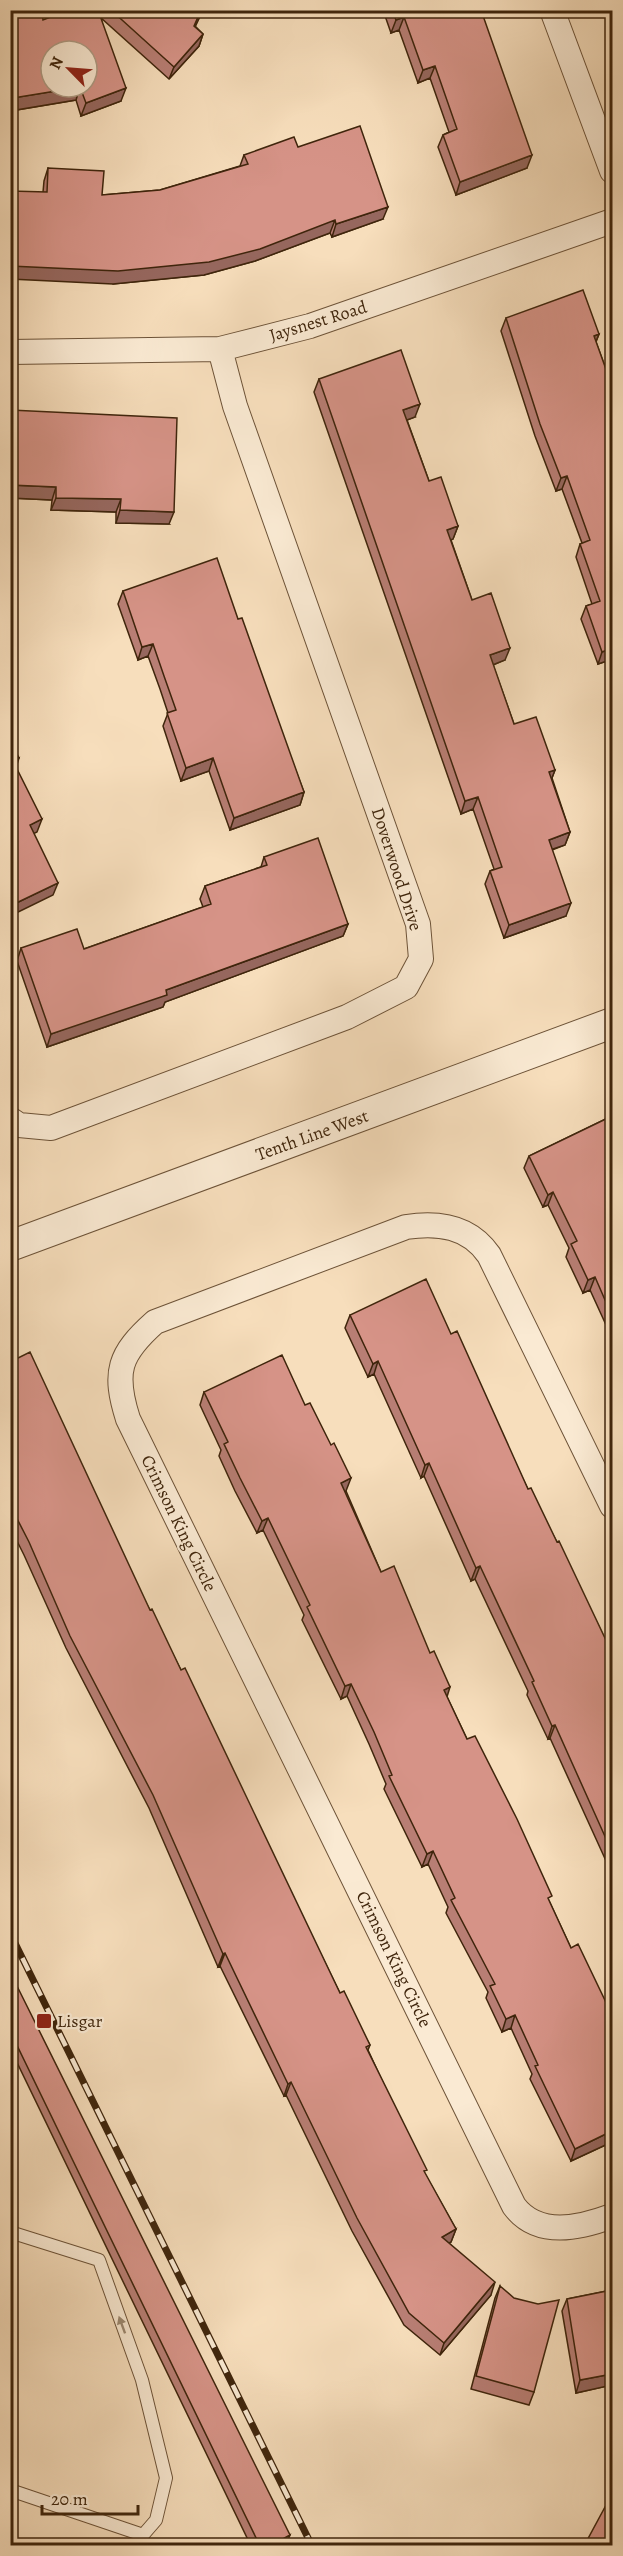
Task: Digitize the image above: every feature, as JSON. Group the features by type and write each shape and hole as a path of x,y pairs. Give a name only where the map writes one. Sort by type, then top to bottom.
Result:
{"street":[{"path":"552,10 612,171"},
{"name":"Jaysnest Road","path":"10,352 220,348 310,326 612,221"},
{"name":"Doverwood Drive","path":"10,1119 19,1125 51,1128 347,1017 406,987 421,959 418,924 235,406 220,348"},
{"name":"Tenth Line West","path":"10,1246 612,1023"},
{"name":"Crimson King Circle","path":"612,1506 489,1255 479,1241 452,1228 425,1224 406,1227 155,1322 132,1343 121,1367 121,1397 128,1419 514,2206 523,2218 544,2226 571,2229 612,2216"}],"lane":[{"path":"10,2232 99,2260 142,2380 166,2478 156,2520 142,2535 10,2490"}],"building":[{"path":"42,10 43,20 69,10 98,10 126,88 99,98 99,39 39,39 39,94 13,98 10,82 10,11"},
{"path":"111,10 201,10 194,26 203,34 174,67"},
{"path":"392,10 481,10 532,155 460,182 443,135 457,129 435,66 423,70 404,17 396,20"},
{"path":"84,99 97,99 86,103"},
{"path":"360,126 388,207 336,224 335,220 260,249 209,262 118,271 10,266 10,191 47,192 48,168 104,171 102,195 160,190 248,164 244,155 294,137 298,147"},
{"path":"583,290 599,334 594,336 612,386 612,648 602,652 586,606 600,601 580,544 590,540 567,476 561,478 540,424 506,318"},
{"path":"401,350 420,404 403,410 429,481 441,477 458,526 447,530 472,600 491,593 510,648 490,655 514,724 536,717 555,770 549,772 570,832 549,840 571,903 509,925 490,871 502,867 478,797 465,801 319,379"},
{"path":"10,410 177,418 174,512 120,510 121,499 56,498 56,487 10,485"},
{"path":"217,558 238,619 242,618 304,792 234,818 213,758 186,768 167,713 176,710 153,644 142,647 123,591"},
{"path":"10,740 19,758 13,761 42,819 30,825 58,883 10,906"},
{"path":"318,838 348,924 166,990 167,995 51,1034 21,948 77,929 84,949 211,904 205,886 267,865 264,857"},
{"path":"612,1116 612,1316 595,1277 588,1280 571,1244 577,1241 553,1192 548,1195 529,1156"},
{"path":"426,1279 451,1334 457,1331 528,1489 531,1488 557,1542 559,1541 612,1653 612,1852 480,1566 476,1568 429,1463 425,1465 378,1361 373,1364 350,1315"},
{"path":"30,1352 150,1610 152,1609 181,1670 185,1668 340,1993 344,1991 370,2045 366,2047 427,2170 424,2171 456,2229 442,2237 495,2282 444,2343 409,2313 357,2218 291,2082 288,2084 225,1953 223,1954 153,1795 70,1636 29,1542 10,1505 10,1362"},
{"path":"282,1355 305,1405 310,1403 331,1445 334,1443 351,1478 341,1483 381,1572 394,1566 430,1653 434,1651 450,1687 444,1690 467,1739 475,1736 517,1819 552,1896 548,1898 571,1948 578,1944 612,2015 612,2020 608,2022 612,2031 612,2131 575,2149 535,2066 538,2065 515,2015 506,2019 490,1986 495,1984 451,1900 455,1898 433,1851 427,1854 389,1776 392,1775 351,1684 345,1686 307,1607 310,1605 268,1518 262,1521 240,1478 224,1444 228,1442 204,1392"},
{"path":"14,1980 290,2535 270,2546 260,2546 10,2031 10,1981"},
{"path":"500,2286 514,2298 538,2304 559,2300 534,2392 476,2376"},
{"path":"612,2290 612,2374 580,2380 567,2299"},
{"path":"612,2494 612,2546 584,2546"}],"railway":[{"path":"10,1933 312,2546"}],"place":[{"name":"Lisgar","path":"44,2021"}]}
